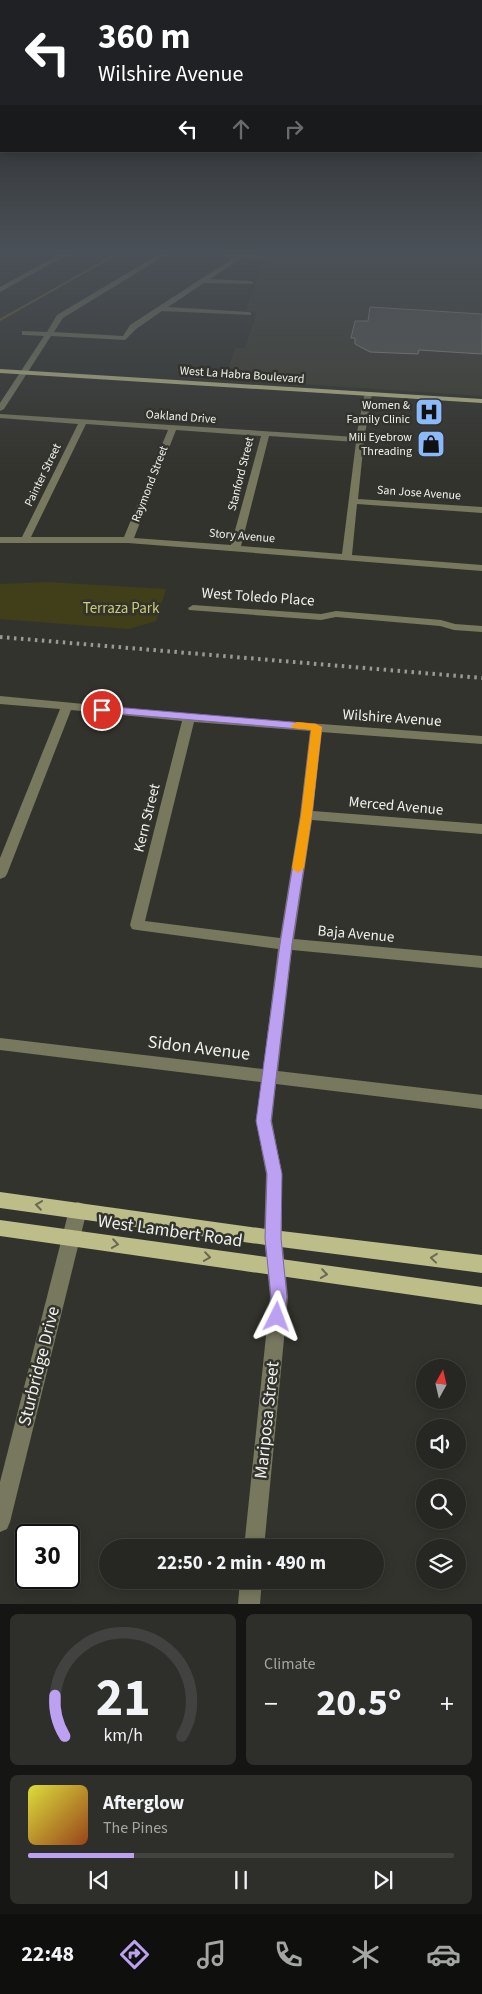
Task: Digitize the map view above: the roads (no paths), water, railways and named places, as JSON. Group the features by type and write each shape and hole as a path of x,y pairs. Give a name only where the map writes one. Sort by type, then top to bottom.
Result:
{"main road":[{"name":"West La Habra Boulevard","path":"0,371 482,401"},
{"name":"West Lambert Road","path":"0,1200 273,1238 482,1264"},
{"name":"West Lambert Road","path":"0,1228 482,1296"}],"street":[{"path":"0,409 54,325"},
{"path":"25,333 125,338 136,325"},
{"path":"347,558 360,440 368,394"},
{"name":"Oakland Drive","path":"0,416 172,429 360,440"},
{"name":"Painter Street","path":"26,538 84,422"},
{"name":"Raymond Street","path":"128,540 172,429"},
{"name":"Stanford Street","path":"235,549 264,434"},
{"name":"San Jose Avenue","path":"354,501 482,510"},
{"name":"Story Avenue","path":"0,540 26,538 128,540 482,568"},
{"name":"West Toledo Place","path":"194,608 321,617 334,622 436,631 454,627 482,630"},
{"name":"Wilshire Avenue","path":"0,700 189,718 482,740"},
{"path":"0,874 67,706"},
{"name":"Kern Street","path":"137,925 189,718"},
{"name":"Mariposa Street","path":"255,1539 279,1297 273,1238 274,1174 264,1121 268,1077 306,815 316,727"},
{"name":"Merced Avenue","path":"306,815 482,829"},
{"name":"Baja Avenue","path":"137,925 286,944 482,962"},
{"name":"Sidon Avenue","path":"0,1044 482,1102"},
{"name":"Sturbridge Drive","path":"0,1522 78,1210"},
{"path":"249,1604 250,1589"}],"railway":[{"path":"0,637 482,678"}],"place":[{"name":"Women & Family Clinic","path":"429,412"},
{"name":"Mili Eyebrow Threading","path":"431,444"}],"park label":[{"name":"Terraza Park","path":"121,608"}]}
